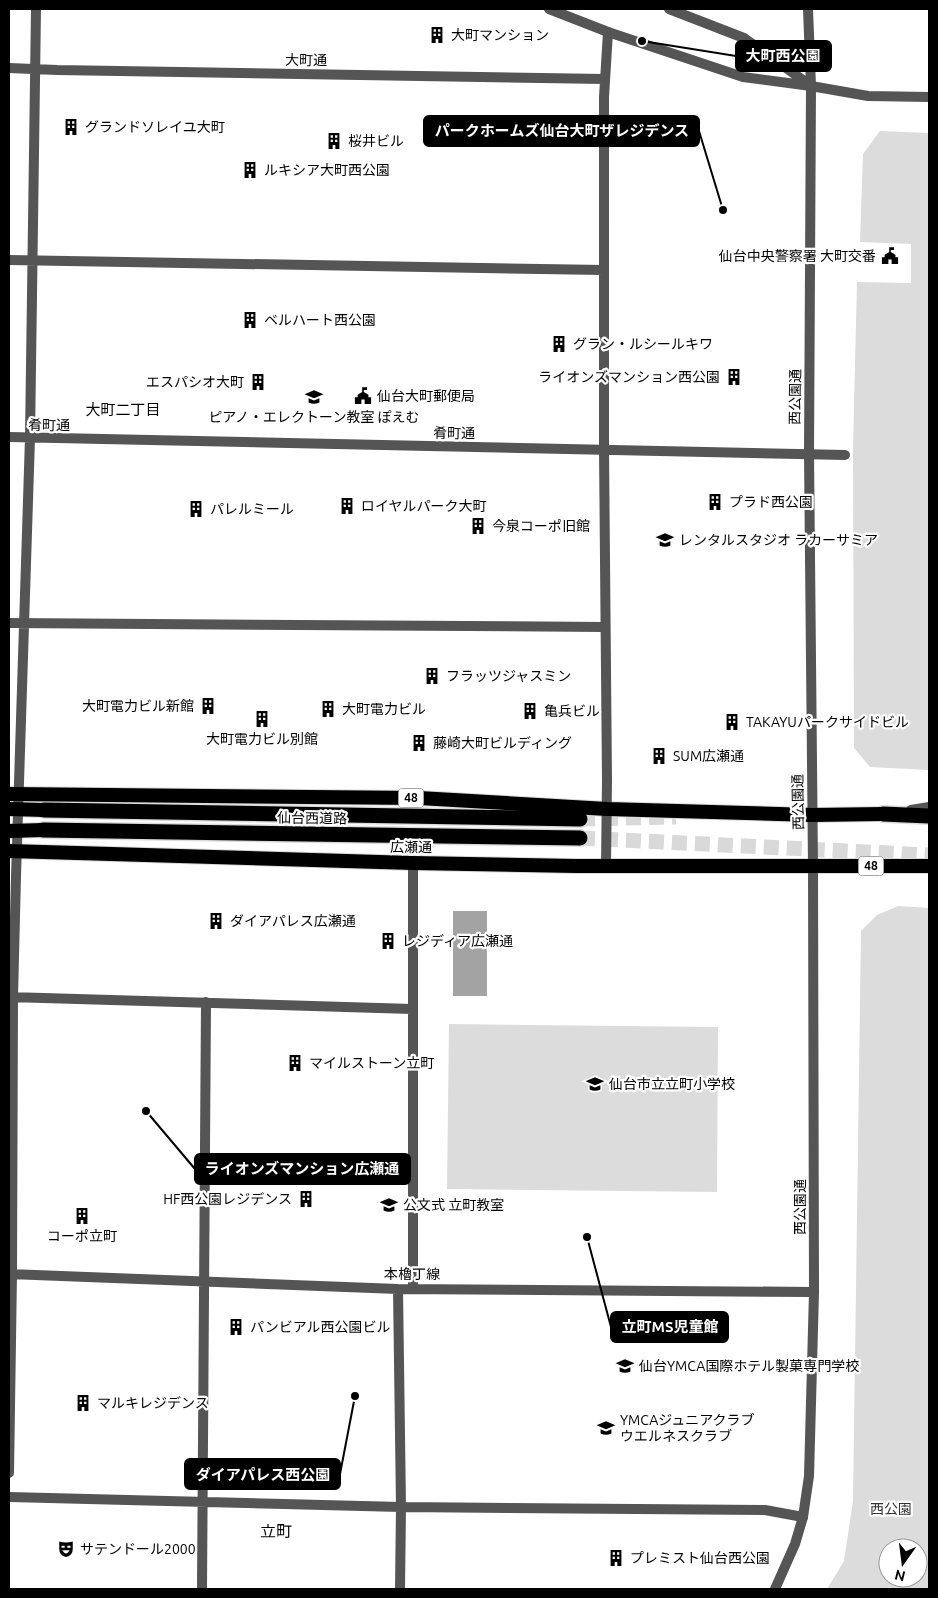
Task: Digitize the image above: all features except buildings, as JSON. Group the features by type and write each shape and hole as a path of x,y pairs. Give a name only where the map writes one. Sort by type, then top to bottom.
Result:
{"highway":[{"name":"48","path":"14,794 419,798 607,809 812,815 883,814 929,816"},
{"name":"48","path":"14,809 44,810"},
{"name":"仙台西道路","path":"44,810 580,819"},
{"name":"仙台西道路","path":"43,830 580,838"},
{"path":"13,831 43,830"},
{"name":"広瀬通","path":"13,851 414,863 606,866 813,866"},
{"name":"48","path":"813,866 929,866"}],"street":[{"path":"9,1473 13,831 24,623 30,438 36,9"},
{"path":"549,9 608,32 743,77 868,96 929,97"},
{"path":"668,9 744,38 811,86"},
{"name":"西公園通","path":"775,1589 795,1544 804,1517 809,1476 814,1292 813,866 808,454 811,86 808,9"},
{"path":"606,866 604,78 608,32"},
{"name":"大町通","path":"9,68 604,78"},
{"path":"9,260 604,270"},
{"name":"肴町通","path":"9,437 845,455"},
{"path":"9,623 605,626"},
{"path":"883,814 929,807"},
{"path":"412,1288 414,863"},
{"path":"11,997 412,1009"},
{"path":"202,1589 206,1002"},
{"name":"本櫓丁線","path":"10,1274 398,1289 814,1292"},
{"path":"398,1289 401,1506 400,1589"},
{"path":"9,1497 401,1506 765,1510 804,1517"}],"green space":[{"path":"880,131 929,133 929,770 870,767 854,748 853,448 857,282 911,283 911,244 860,242 863,154"},
{"name":"西公園","path":"898,906 929,908 929,1589 827,1589 844,1561 853,1501 861,931 877,915"},
{"path":"449,1024 718,1027 717,1192 447,1189"}],"shaded area":[{"path":"453,911 487,911 487,996 453,996"}],"tunnel":[{"path":"580,819 676,817"},
{"path":"580,838 929,855"}],"place":[{"name":"大町マンション","path":"437,35"},
{"name":"大町西公園","path":"642,41"},
{"name":"グランドソレイユ大町","path":"71,127"},
{"name":"桜井ビル","path":"334,141"},
{"name":"ルキシア大町西公園","path":"250,170"},
{"name":"パークホームズ仙台大町ザレジデンス","path":"723,210"},
{"name":"仙台中央警察署 大町交番","path":"890,256"},
{"name":"ベルハート西公園","path":"250,320"},
{"name":"グラン・ルシールキワ","path":"559,344"},
{"name":"ライオンズマンション西公園","path":"734,377"},
{"name":"エスパシオ大町","path":"258,382"},
{"name":"仙台大町郵便局","path":"363,396"},
{"name":"ピアノ・エレクトーン教室 ぽえむ","path":"314,397"},
{"name":"プラド西公園","path":"715,502"},
{"name":"ロイヤルパーク大町","path":"347,506"},
{"name":"パレルミール","path":"196,509"},
{"name":"今泉コーポ旧館","path":"478,526"},
{"name":"レンタルスタジオ ラカーサミア","path":"665,540"},
{"name":"フラッツジャスミン","path":"432,676"},
{"name":"大町電力ビル新館","path":"208,706"},
{"name":"大町電力ビル","path":"328,709"},
{"name":"亀兵ビル","path":"530,711"},
{"name":"大町電力ビル別館","path":"262,719"},
{"name":"TAKAYUパークサイドビル","path":"732,722"},
{"name":"藤崎大町ビルディング","path":"419,743"},
{"name":"SUM広瀬通","path":"659,756"},
{"name":"ダイアパレス広瀬通","path":"216,921"},
{"name":"レジディア広瀬通","path":"388,941"},
{"name":"マイルストーン立町","path":"295,1063"},
{"name":"仙台市立立町小学校","path":"595,1084"},
{"name":"ライオンズマンション広瀬通","path":"146,1111"},
{"name":"HF西公園レジデンス","path":"306,1199"},
{"name":"公文式 立町教室","path":"389,1205"},
{"name":"コーポ立町","path":"82,1216"},
{"name":"立町MS児童館","path":"587,1237"},
{"name":"パンビアル西公園ビル","path":"236,1327"},
{"name":"仙台YMCA国際ホテル製菓専門学校","path":"625,1366"},
{"name":"ダイアパレス西公園","path":"355,1396"},
{"name":"マルキレジデンス","path":"83,1403"},
{"name":"YMCAジュニアクラブ ウエルネスクラブ","path":"606,1428"},
{"name":"サテンドール2000","path":"66,1549"},
{"name":"プレミスト仙台西公園","path":"616,1558"}],"district":[{"name":"大町二丁目","path":"123,410"},
{"name":"立町","path":"276,1531"}]}
